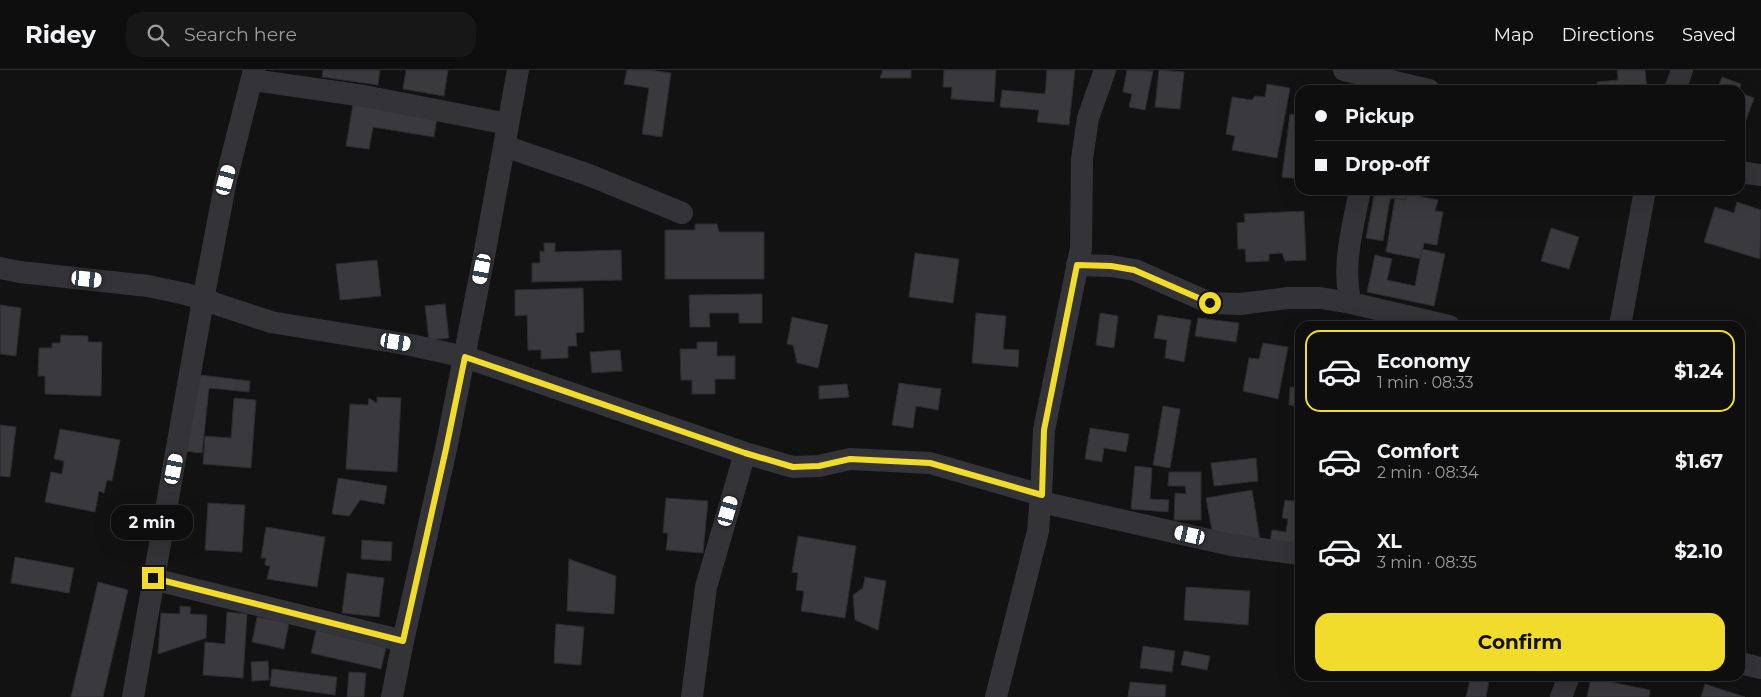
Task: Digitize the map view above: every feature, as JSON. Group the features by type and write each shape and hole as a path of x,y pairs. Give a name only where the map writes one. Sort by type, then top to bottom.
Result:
{"street":[{"path":"392,697 465,357 518,70"},
{"path":"996,697 1038,532 1044,430 1081,248 1082,159 1088,118 1105,70"},
{"path":"1344,70 1381,84"},
{"path":"1678,85 1682,70"},
{"path":"133,697 226,180 254,75 508,124"},
{"path":"504,146 589,175 682,214"},
{"path":"1745,173 1761,175"},
{"path":"1351,303 1347,288 1346,270 1359,195"},
{"path":"1621,321 1644,195"},
{"path":"1077,265 1111,266 1134,270 1210,303 1240,304 1288,298 1320,298 1351,303 1428,321"},
{"path":"0,268 20,272 148,286 186,294 271,322 411,345 465,357 745,453 793,467 819,466 850,459 930,463 1041,498 1231,545 1295,553"},
{"path":"692,697 706,587 745,453"},
{"path":"153,578 403,641"},
{"path":"1745,664 1761,668"},
{"path":"1561,697 1566,681"}],"building":[{"path":"323,70 380,70 378,85 322,77"},
{"path":"406,70 448,70 444,96 403,89"},
{"path":"627,70 671,73 662,137 642,134 649,88 624,84"},
{"path":"883,70 911,70 911,78 880,78"},
{"path":"944,70 996,70 994,102 951,99 952,87 943,87"},
{"path":"1047,70 1075,70 1069,125 1037,122 1039,110 1000,107 1002,90 1045,94"},
{"path":"1127,70 1153,71 1145,110 1129,107 1132,94 1123,92"},
{"path":"1159,70 1184,72 1180,109 1155,107"},
{"path":"1617,70 1645,70 1646,85 1597,85 1597,82 1618,80"},
{"path":"1722,77 1741,84 1741,85 1719,85"},
{"path":"1267,84 1290,88 1277,158 1232,150 1235,136 1226,134 1232,97 1252,100 1255,96 1265,97"},
{"path":"1745,95 1754,98 1745,123"},
{"path":"353,104 437,118 434,137 373,127 369,149 346,146"},
{"path":"1290,114 1295,114 1295,178 1282,177"},
{"path":"1374,195 1406,195 1405,200 1390,199 1383,241 1366,238"},
{"path":"1407,195 1412,195 1438,200 1435,211 1443,212 1437,245 1424,243 1421,259 1386,252 1395,198 1405,200"},
{"path":"1737,202 1761,210 1760,259 1704,242 1715,207 1734,213"},
{"path":"1304,211 1306,260 1285,261 1282,253 1269,254 1269,261 1246,262 1245,249 1238,249 1237,223 1245,222 1244,214"},
{"path":"695,224 717,224 719,232 764,232 764,279 665,279 665,230 695,230"},
{"path":"1551,228 1579,237 1569,269 1541,261"},
{"path":"544,243 555,243 555,252 621,250 622,280 532,282 532,263 540,263 540,251 544,252"},
{"path":"1422,249 1445,254 1434,306 1367,292 1375,255 1392,259 1387,280 1415,286"},
{"path":"915,253 959,259 953,303 909,297"},
{"path":"377,260 381,296 340,300 336,264"},
{"path":"583,288 584,332 576,333 577,346 568,346 568,358 541,359 541,350 528,350 527,315 515,316 515,290"},
{"path":"762,294 762,323 739,323 739,313 709,313 710,327 690,327 689,295"},
{"path":"445,304 449,338 429,340 425,306"},
{"path":"0,305 21,308 16,356 0,354"},
{"path":"976,313 1006,316 1003,349 1019,350 1018,367 972,363"},
{"path":"1100,313 1118,316 1114,348 1096,345"},
{"path":"1158,315 1191,320 1184,362 1165,358 1167,340 1154,338"},
{"path":"792,317 828,325 818,368 797,363 793,345 787,344"},
{"path":"1198,318 1239,323 1236,342 1195,336"},
{"path":"61,335 88,336 88,342 102,342 101,396 45,394 45,376 38,376 39,348 52,348 52,343 60,343"},
{"path":"697,342 717,342 717,356 735,356 735,379 715,379 715,394 692,394 692,380 681,380 680,349 697,349"},
{"path":"1263,343 1288,347 1278,399 1243,391 1249,358 1259,359"},
{"path":"620,350 622,371 592,373 590,352"},
{"path":"192,374 250,381 249,392 209,388 202,453 184,451"},
{"path":"899,383 941,389 938,410 916,406 913,428 892,425"},
{"path":"847,384 849,397 819,399 819,386"},
{"path":"1290,387 1295,388 1295,406 1289,405"},
{"path":"377,397 401,398 397,472 346,469 350,404 368,405 369,398 377,403"},
{"path":"234,398 256,400 251,468 203,464 205,436 231,438"},
{"path":"1163,406 1180,409 1170,468 1153,465"},
{"path":"0,425 16,427 10,477 0,476"},
{"path":"1090,428 1129,434 1126,452 1104,448 1102,462 1085,459"},
{"path":"60,429 120,440 112,481 107,480 104,493 99,491 95,512 45,502 51,472 62,474 64,461 54,459"},
{"path":"1256,458 1258,481 1214,486 1211,463"},
{"path":"1135,466 1152,468 1150,499 1169,500 1168,512 1131,509"},
{"path":"1169,472 1201,472 1201,520 1174,520 1175,493 1186,494 1185,486 1168,486"},
{"path":"338,478 387,486 384,504 360,500 349,516 332,514"},
{"path":"1252,490 1260,540 1213,536 1206,498"},
{"path":"666,498 708,501 703,553 666,550 668,533 663,533"},
{"path":"1285,500 1295,501 1295,553 1269,548 1272,530 1286,532 1288,519 1282,518"},
{"path":"208,503 245,505 242,552 205,550"},
{"path":"266,527 325,537 317,587 267,579 270,566 265,565 266,558 261,558"},
{"path":"798,536 856,546 845,618 801,611 804,591 796,590 798,573 792,572"},
{"path":"362,540 392,542 391,561 361,559"},
{"path":"15,557 74,568 69,593 11,583"},
{"path":"569,559 616,576 614,614 567,611"},
{"path":"347,573 384,578 379,617 342,613"},
{"path":"865,577 886,581 878,630 855,620 853,595 863,588"},
{"path":"98,582 128,590 103,697 71,697"},
{"path":"1186,587 1250,591 1248,625 1184,620"},
{"path":"180,606 191,607 190,614 207,615 206,638 158,654 161,613 180,614"},
{"path":"227,612 247,614 243,678 203,675 205,642 225,644"},
{"path":"257,617 289,623 284,649 252,642"},
{"path":"556,624 584,627 581,665 554,663"},
{"path":"317,627 387,643 381,669 311,653"},
{"path":"1143,646 1175,651 1172,672 1140,668"},
{"path":"1184,651 1210,656 1207,670 1181,665"},
{"path":"268,661 269,680 252,681 251,662"},
{"path":"272,669 337,677 335,695 270,686"},
{"path":"349,672 366,673 364,697 347,697"},
{"path":"1470,681 1489,681 1486,697 1466,697"},
{"path":"1590,681 1606,681 1650,690 1649,697 1587,697"},
{"path":"1130,682 1166,685 1165,697 1128,697"},
{"path":"1705,684 1745,697 1701,697"}],"route":[{"path":"153,578 403,641 465,357 745,453 793,467 819,466 850,459 930,463 1042,495 1044,430 1077,265 1111,266 1134,270 1210,303"}]}
